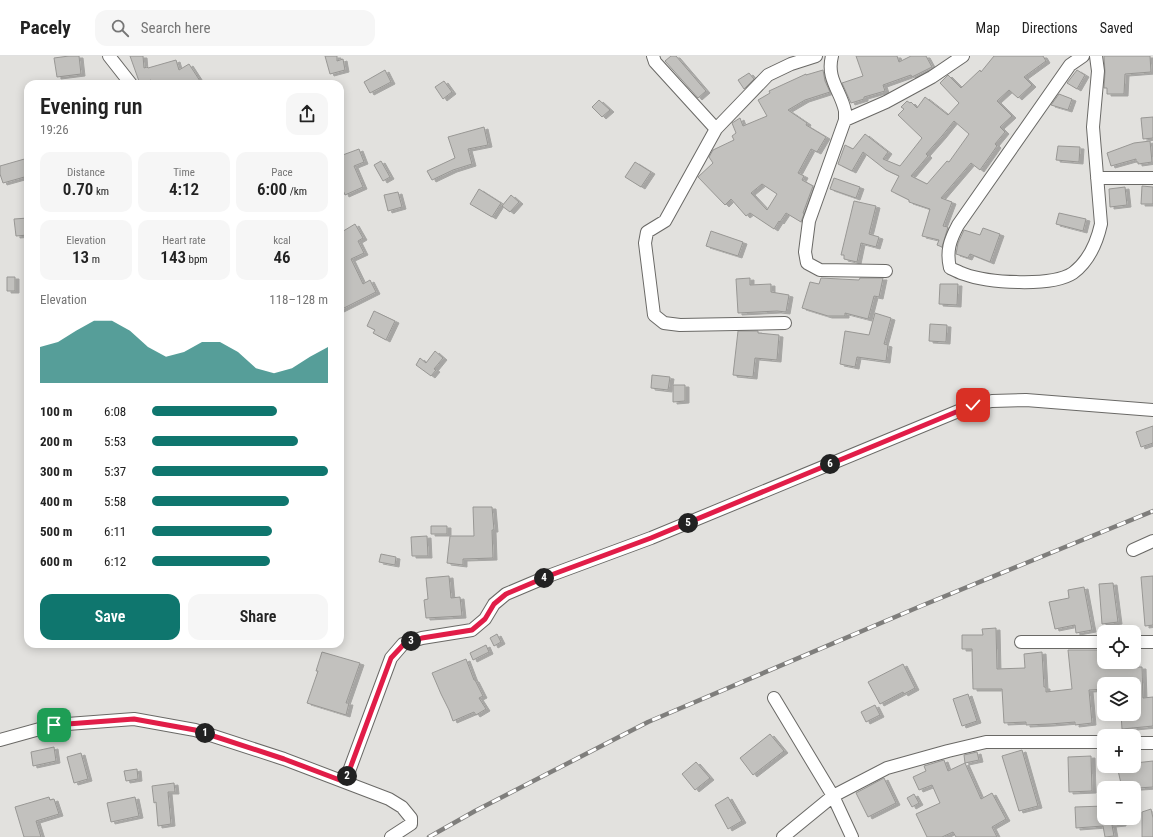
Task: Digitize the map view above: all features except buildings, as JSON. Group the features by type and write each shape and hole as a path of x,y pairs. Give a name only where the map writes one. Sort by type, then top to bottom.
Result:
{"street":[{"path":"109,56 127,80"},
{"path":"653,56 655,62 716,129"},
{"path":"785,324 664,324 654,315 646,243 647,232 665,221 716,129 768,75 791,64 816,56"},
{"path":"832,56 830,73 845,111 844,120 809,221 805,252 807,263 820,270 886,271"},
{"path":"844,120 886,102 932,77 963,56"},
{"path":"1083,56 1070,65 958,225 948,248 950,268 972,276 986,279 1007,281 1052,281 1072,273 1092,251 1099,237 1101,224 1093,128 1098,71 1096,56"},
{"path":"1097,178 1153,178"},
{"path":"345,782 391,658 395,653 404,644 422,638 472,630 485,619 494,604 506,594 551,575 651,538 973,405 992,401 1026,400 1153,410"},
{"path":"1132,550 1153,541"},
{"path":"1021,642 1097,642"},
{"path":"1141,642 1153,642"},
{"path":"774,698 833,796 852,837"},
{"path":"0,740 54,725 134,719 195,730 284,759 389,799 402,807 411,818 411,824 391,837"},
{"path":"784,837 833,796 887,768 986,742 1097,742"},
{"path":"1141,743 1153,743"}],"railway":[{"path":"429,837 475,811 648,722 921,606 1153,511"}],"route":[{"path":"54,725 134,719 195,730 284,759 345,782 391,658 404,644 422,638 472,630 485,619 494,604 506,594 551,575 651,538 973,405"}]}
